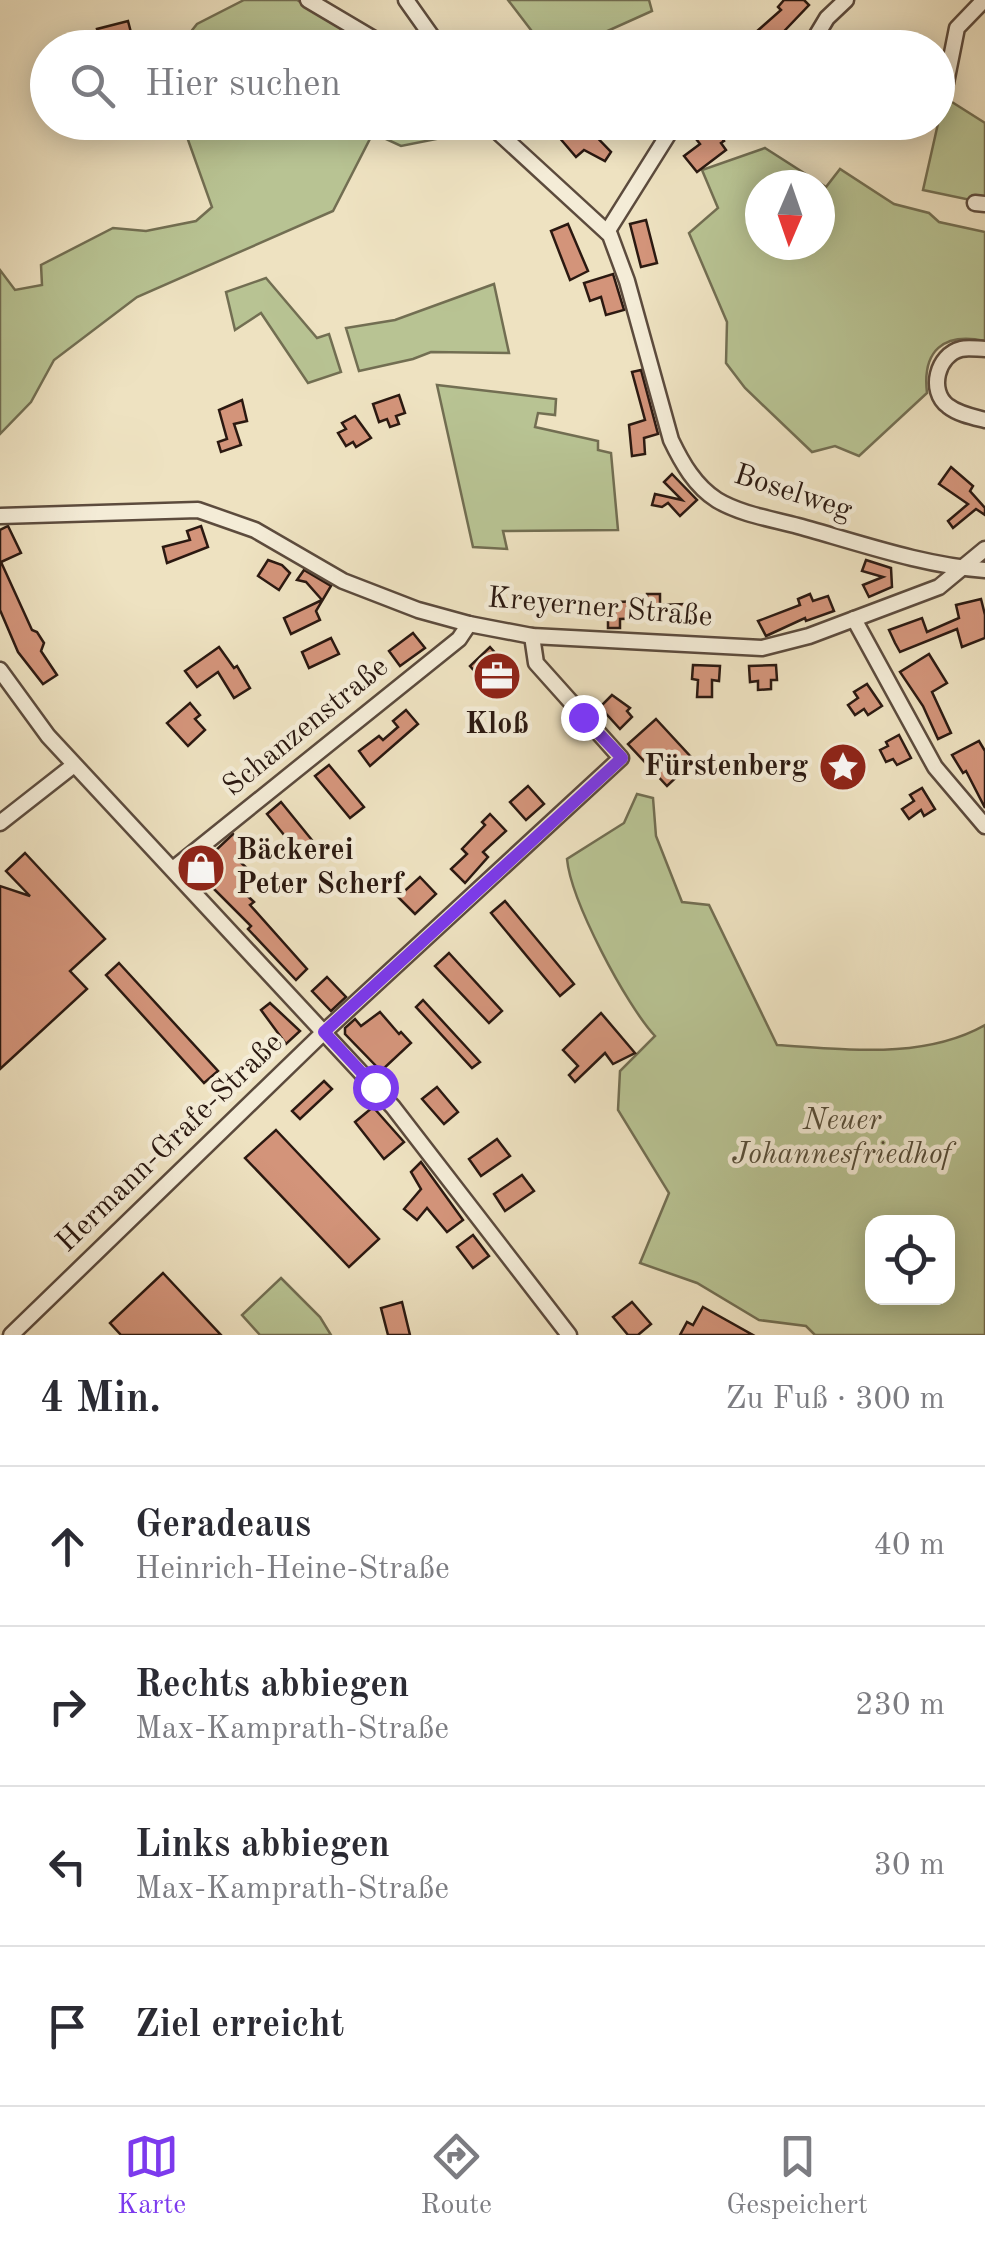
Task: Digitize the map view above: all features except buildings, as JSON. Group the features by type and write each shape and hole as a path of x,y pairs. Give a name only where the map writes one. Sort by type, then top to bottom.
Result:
{"street":[{"path":"308,0 358,30"},
{"path":"406,0 427,30"},
{"path":"817,30 846,0"},
{"path":"955,38 957,28 984,0"},
{"name":"Boselweg","path":"507,140 607,232 627,281 671,440 682,463 706,491 733,508 946,567 985,570"},
{"path":"607,232 665,140"},
{"path":"985,349 960,349 947,358 936,380 938,395 945,404 985,420"},
{"name":"Kreyerner Straße","path":"0,516 198,510 255,530 343,581 418,610 469,624 532,636 762,648 809,636 939,587 985,550"},
{"path":"854,619 935,767 985,826"},
{"name":"Schanzenstraße","path":"173,869 459,640 469,624"},
{"name":"Hermann-Grafe-Straße","path":"11,1335 324,1032 622,758 536,664 532,636"},
{"path":"0,670 19,700 74,765 426,1146 569,1335"},
{"path":"0,823 74,765"}],"green space":[{"path":"244,0 297,0 347,30 192,30"},
{"path":"508,0 649,0 652,11 610,30 531,30"},
{"path":"955,104 985,123 985,203 923,190 934,140 955,140"},
{"path":"188,140 369,140 333,211 137,297 54,360 31,402 0,434 0,270 15,290 42,285 41,265 113,228 146,231 196,221 212,207"},
{"path":"388,140 431,140 401,146"},
{"path":"765,148 799,170 745,170 745,260 835,260 835,175 840,169 894,204 929,213 939,222 985,232 985,341 958,339 938,348 928,366 927,393 859,456 835,446 812,452 745,388 726,363 727,322 689,233 718,208 702,170"},
{"path":"266,278 317,338 329,334 341,372 308,383 261,313 235,330 226,292"},
{"path":"494,284 509,353 431,352 359,371 346,328 395,320"},
{"path":"437,385 556,399 555,415 538,413 535,427 598,441 598,450 611,453 618,530 503,531 507,549 473,547"},
{"name":"Neuer Johannesfriedhof","path":"637,794 653,798 656,836 682,902 709,905 777,1045 856,1050 910,1048 961,1036 985,1025 985,1335 815,1335 806,1326 759,1320 697,1283 640,1263 669,1193 618,1110 620,1071 655,1036 602,952 578,900 567,859 624,823"},
{"path":"281,1278 320,1317 331,1335 260,1335 242,1315"}],"place":[{"name":"Kloß","path":"497,676"},
{"name":"Fürstenberg","path":"843,767"},
{"name":"Bäckerei Peter Scherf","path":"201,868"}],"route":[{"path":"375,1087 324,1032 622,758 583,717"}]}
